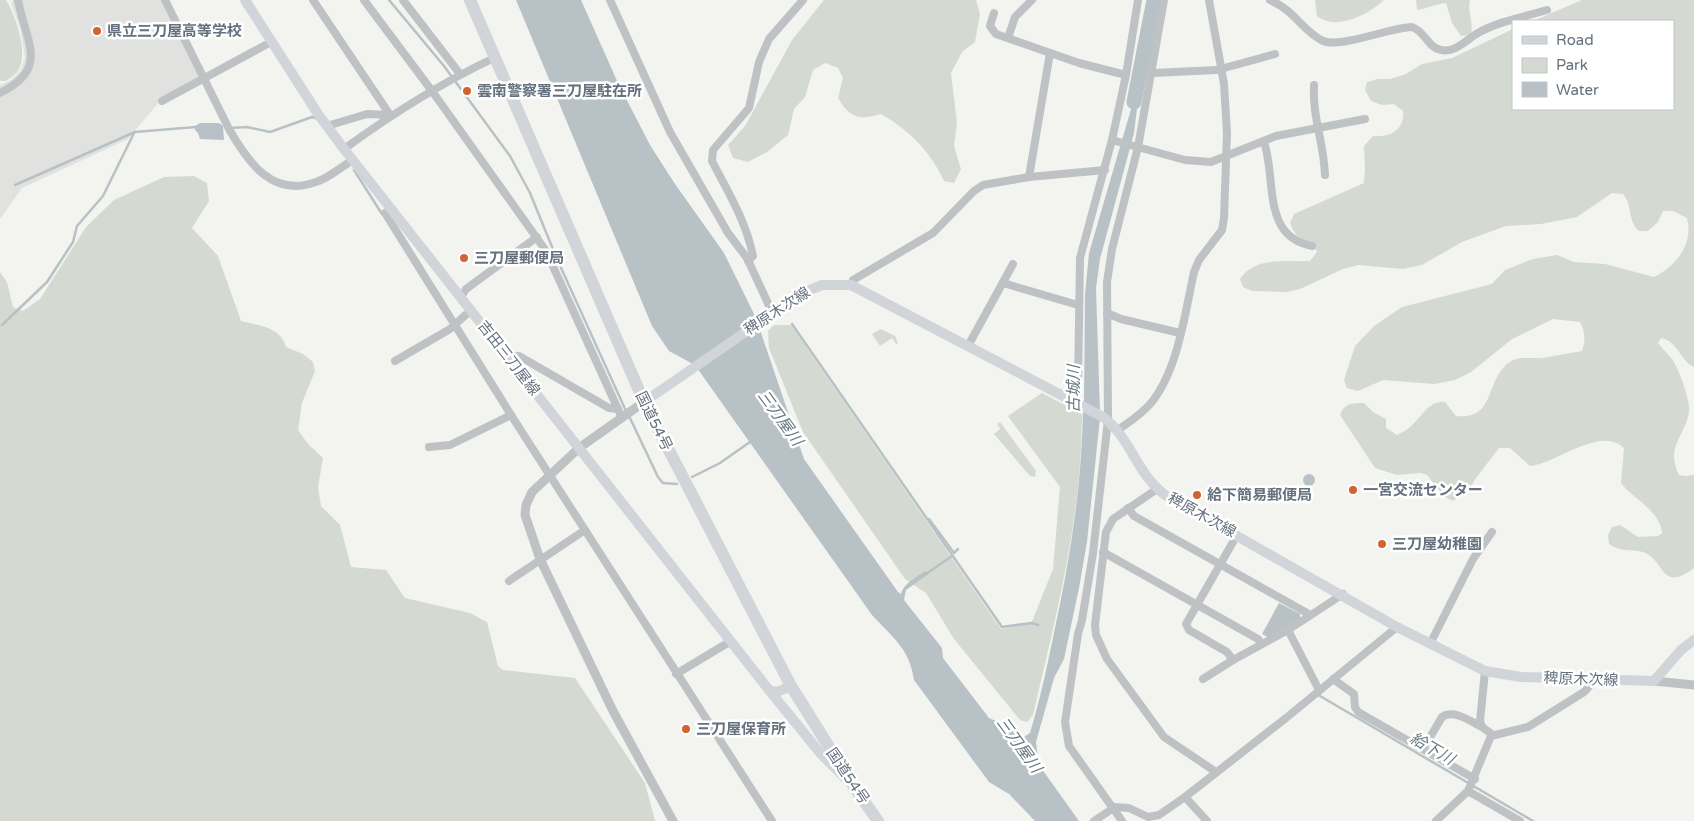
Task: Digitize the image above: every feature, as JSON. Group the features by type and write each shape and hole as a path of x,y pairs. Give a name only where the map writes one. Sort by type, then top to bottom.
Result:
{"highway":[{"name":"国道54号","path":"470,0 644,402 792,686 856,790 878,821"}],"main road":[{"name":"吉田三刀屋線","path":"245,0 271,42 344,149 769,690 821,754 856,790"},
{"name":"稗原木次線","path":"644,402 770,313 811,288 832,284 851,285 1106,418 1128,443 1144,476 1157,489 1343,594 1397,627 1485,672 1521,677 1654,681"},
{"path":"1654,681 1681,650 1694,640"},
{"path":"769,690 777,692 792,686"}],"street":[{"path":"0,94 20,81 31,65 31,43 18,0"},
{"path":"165,0 239,148 270,180 285,185 319,182 353,160"},
{"path":"313,0 390,115"},
{"path":"364,0 432,90 546,250 622,418"},
{"path":"403,0 459,75"},
{"path":"610,0 670,132 728,233 748,261 770,313"},
{"path":"748,261 753,256 744,228 729,191 711,156 713,150 749,108 759,62 769,39 803,0"},
{"path":"1008,38 1015,17 1032,0"},
{"path":"1077,402 1080,258 1113,141 1138,0"},
{"path":"1122,821 1069,746 1065,722 1078,634 1094,553 1106,418 1106,282 1153,73 1164,0"},
{"path":"1118,430 1152,401 1173,360 1194,272 1200,260 1217,239 1224,224 1228,133 1222,69 1209,0"},
{"path":"1270,0 1286,8 1315,36 1328,44 1412,27 1420,30 1432,46 1441,50 1454,49 1478,33 1502,22 1547,10"},
{"path":"994,13 991,29 996,34 1050,53 1126,75"},
{"path":"162,101 271,42"},
{"path":"1029,177 1050,53"},
{"path":"1153,73 1222,69 1275,54"},
{"path":"344,149 390,115 449,80 494,58"},
{"path":"1314,85 1317,128 1322,138 1326,175"},
{"path":"328,126 367,114 390,115"},
{"path":"1113,141 1185,160 1211,162 1290,133 1365,119"},
{"path":"1264,142 1270,160 1273,204 1282,228 1296,242 1312,246"},
{"path":"851,285 853,280 933,233 974,191 983,185 1029,177 1105,170"},
{"path":"392,209 385,213 548,477 585,530 772,821"},
{"path":"460,297 473,284 537,237"},
{"path":"968,346 1013,264"},
{"path":"1003,283 1078,305"},
{"path":"395,361 454,324 471,310"},
{"path":"1107,313 1121,319 1180,333"},
{"path":"508,356 519,356 609,408 618,409"},
{"path":"644,402 579,448 532,492 526,505 525,515 540,560 613,711 673,821"},
{"path":"429,447 450,446 511,415"},
{"path":"1157,489 1113,519 1109,525 1102,552 1094,625 1102,650 1164,737 1216,772"},
{"path":"1128,508 1134,516 1307,613 1309,616"},
{"path":"509,581 585,530"},
{"path":"1430,644 1473,559 1492,532"},
{"path":"1233,660 1227,652 1187,628 1186,624 1237,535"},
{"path":"1102,552 1258,639 1262,644"},
{"path":"1203,679 1288,630 1343,594"},
{"path":"1094,821 1112,809 1123,807 1143,816 1152,817 1185,797 1397,627"},
{"path":"1288,630 1320,690"},
{"path":"676,673 732,641"},
{"path":"1482,727 1480,721 1485,672"},
{"path":"1333,679 1354,694 1355,707 1358,712 1423,749 1520,821"},
{"path":"1423,749 1442,717 1447,714 1453,714 1482,727 1493,735 1528,728 1584,692 1595,680"},
{"path":"1654,681 1694,685"},
{"path":"1436,821 1472,785 1493,735"},
{"path":"1185,797 1207,821"}],"shaded area":[{"path":"13,0 161,0 200,78 164,96 128,139 22,188 0,219 0,85 11,80 20,71 25,58 20,28 11,3"}],"green space":[{"path":"0,0 6,0 10,7 22,45 21,64 18,71 6,81 0,81"},
{"path":"824,0 976,0 980,14 975,42 962,52 951,73 957,123 954,146 961,169 954,183 944,181 926,151 891,120 881,114 861,117 851,114 838,98 843,78 838,68 825,63 813,70 805,97 794,109 788,135 767,152 748,162 733,158 728,145 745,126 792,40"},
{"path":"1315,0 1384,0 1361,16 1333,22 1317,16"},
{"path":"1416,0 1470,0 1471,35 1461,36 1452,23 1446,3 1417,10"},
{"path":"1582,0 1694,0 1694,367 1667,340 1661,338 1658,343 1677,368 1685,388 1689,408 1687,421 1677,442 1674,456 1679,475 1694,475 1694,568 1683,575 1669,576 1650,556 1643,552 1621,549 1609,544 1608,535 1612,527 1620,525 1638,537 1658,536 1662,533 1660,525 1651,511 1621,483 1624,448 1614,442 1591,443 1553,459 1530,466 1510,448 1499,448 1469,490 1453,501 1445,497 1427,475 1421,473 1397,475 1375,468 1340,415 1346,406 1364,403 1373,412 1386,419 1386,428 1397,435 1409,427 1430,406 1439,402 1445,402 1456,416 1468,416 1477,412 1488,399 1499,373 1506,365 1516,359 1543,358 1582,351 1584,336 1580,322 1553,319 1512,339 1471,372 1455,380 1434,384 1383,380 1358,391 1347,388 1344,380 1355,346 1374,326 1402,307 1492,284 1505,270 1533,259 1557,255 1574,262 1605,264 1654,277 1669,267 1681,253 1688,237 1687,218 1673,211 1663,211 1658,222 1648,231 1639,231 1635,227 1628,203 1623,194 1612,193 1577,217 1541,224 1506,226 1462,242 1422,265 1403,269 1358,265 1343,269 1300,289 1287,292 1252,291 1243,287 1240,279 1246,272 1263,263 1310,261 1317,252 1311,241 1303,240 1295,234 1290,223 1294,214 1364,183 1364,146 1373,136 1391,134 1402,123 1403,117 1403,111 1394,104 1382,105 1371,101 1365,90 1367,82 1378,79 1390,79 1406,74 1422,64 1452,58 1512,29 1512,110 1674,110 1674,20 1535,20"},
{"path":"194,176 207,183 209,201 192,228 218,256 241,321 274,331 283,340 286,347 303,354 313,362 315,371 302,403 298,430 308,444 323,458 318,487 321,506 340,525 351,567 386,570 405,598 470,613 487,622 498,666 503,670 575,678 645,783 655,821 0,821 0,272 7,282 13,307 23,311 40,299 86,227 114,200 164,177"},
{"path":"774,325 791,325 1001,629 1031,624 1053,569 1060,487 1008,416 1042,393 1082,414 1078,491 1073,528 1059,603 1033,715 1027,722 1020,720 954,639 926,593 905,579 803,432 769,348 768,331"},
{"path":"881,329 895,336 898,343 896,344 892,338 880,346 872,334"},
{"path":"1000,422 1036,471 1035,477 1030,476 994,434 1000,429 997,424"}],"water":[{"path":"516,0 581,0 618,83 650,145 724,253 757,320 693,364 669,351 652,326"},
{"path":"1141,75 1134,133 1100,259 1096,288 1100,413 1084,403 1085,295 1089,253"},
{"path":"200,123 219,123 223,126 224,140 200,139 195,126"},
{"name":"三刀屋川","path":"758,324 804,459 898,592 901,594 908,583 926,571 928,574 906,590 904,600 942,648 943,658 989,718 1007,723 1024,737 1030,733 1037,708 1065,577 1078,494 1083,409 1100,418 1087,542 1079,588 1064,659 1054,678 1036,742 1039,765 1079,821 1035,821 1009,794 989,782 914,680 909,660 899,644 872,615 697,368"},
{"path":"1309,474 1315,480 1309,486 1303,480"},
{"path":"1279,603 1300,614 1300,618 1269,638 1262,634"}],"waterway":[{"path":"389,0 444,66 510,156 530,193 557,259 626,411"},
{"name":"古城川","path":"1134,102 1154,0"},
{"path":"229,128 247,127 270,132 312,117 315,118"},
{"path":"15,185 135,132 196,127"},
{"path":"2,325 47,282 73,242 77,226 103,196 134,133"},
{"path":"354,170 382,214"},
{"path":"792,324 1002,627 1032,623 1038,625"},
{"path":"629,416 658,477 663,483 677,484"},
{"path":"692,477 720,463 750,442"},
{"path":"929,519 954,553 958,549"},
{"path":"926,574 952,556"},
{"name":"給下川","path":"1320,696 1533,821"}],"place":[{"name":"県立三刀屋高等学校","path":"97,31"},
{"name":"雲南警察署三刀屋駐在所","path":"467,91"},
{"name":"三刀屋郵便局","path":"464,258"},
{"name":"一宮交流センター","path":"1353,490"},
{"name":"給下簡易郵便局","path":"1197,495"},
{"name":"三刀屋幼稚園","path":"1382,544"},
{"name":"三刀屋保育所","path":"686,729"}]}
